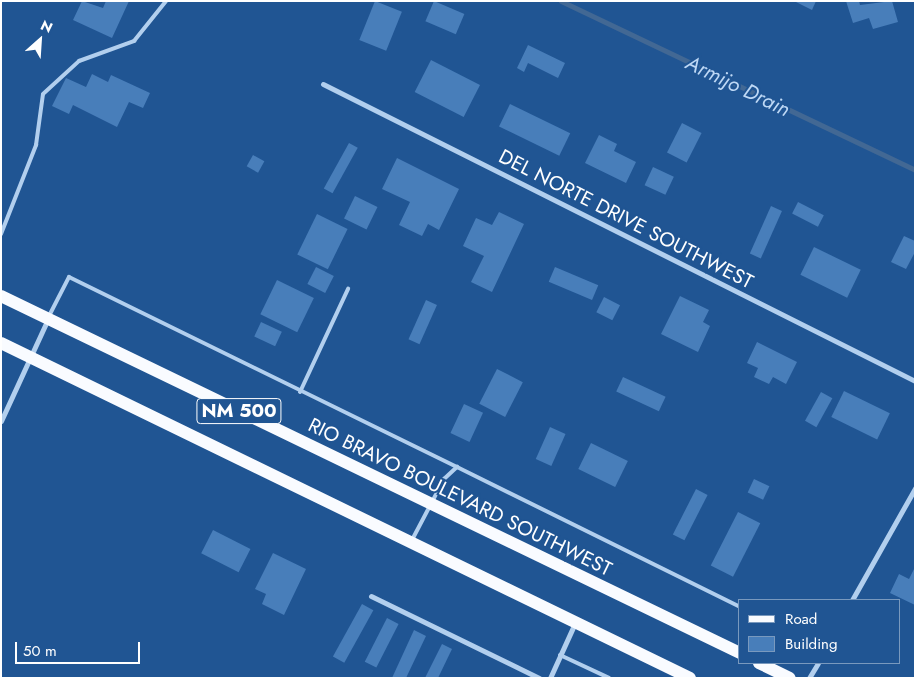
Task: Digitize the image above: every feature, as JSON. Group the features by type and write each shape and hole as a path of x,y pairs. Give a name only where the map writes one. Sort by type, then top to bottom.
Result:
{"main road":[{"name":"RIO BRAVO BOULEVARD SOUTHWEST","path":"1,296 738,653"},
{"name":"NM 500","path":"1,343 690,678"},
{"path":"761,664 790,678"}],"street":[{"name":"DEL NORTE DRIVE SOUTHWEST","path":"323,84 915,382"},
{"path":"1,421 48,318"},
{"path":"853,599 912,497 915,488"},
{"path":"371,596 540,678"},
{"path":"550,678 575,622"},
{"path":"809,678 817,664"}],"lane":[{"path":"1,234 36,145 43,94 79,61 134,41 166,1"},
{"path":"48,318 69,278 738,606"},
{"path":"300,392 348,289"},
{"path":"411,542 444,479 457,467"},
{"path":"560,655 609,678"}],"building":[{"path":"82,1 103,8 106,1 129,1 112,38 73,20"},
{"path":"375,1 402,12 386,51 359,40"},
{"path":"434,1 464,14 456,34 425,21"},
{"path":"794,1 816,1 812,10"},
{"path":"846,1 859,1 860,5 892,1 898,22 873,29 869,18 853,23"},
{"path":"528,45 565,63 558,78 528,63 524,72 517,68"},
{"path":"431,60 480,85 464,117 415,92"},
{"path":"92,74 108,82 111,75 150,93 143,108 129,102 117,127 73,105 69,114 52,106 66,78 86,87"},
{"path":"510,104 570,133 559,156 499,126"},
{"path":"682,123 702,133 687,162 667,152"},
{"path":"599,135 617,144 614,151 636,162 626,183 585,163"},
{"path":"349,143 358,148 333,193 324,188"},
{"path":"253,155 264,161 258,173 247,166"},
{"path":"397,158 459,189 439,230 428,224 422,236 399,225 410,202 382,189"},
{"path":"653,167 674,177 665,195 645,185"},
{"path":"355,196 377,207 367,229 344,218"},
{"path":"798,202 824,215 818,227 792,214"},
{"path":"771,206 782,211 761,258 750,254"},
{"path":"499,212 524,224 492,292 471,282 484,256 463,246 476,218 492,225"},
{"path":"317,214 348,229 328,269 297,254"},
{"path":"904,236 915,241 915,252 906,269 891,262"},
{"path":"814,247 861,270 847,298 800,275"},
{"path":"316,267 334,276 325,293 307,284"},
{"path":"555,267 598,285 592,300 549,282"},
{"path":"277,280 314,298 297,332 260,314"},
{"path":"680,296 709,310 703,322 710,326 698,352 661,334"},
{"path":"604,297 620,305 612,320 596,312"},
{"path":"426,300 437,305 419,344 409,339"},
{"path":"261,322 282,332 275,346 254,337"},
{"path":"757,342 797,362 786,384 773,377 769,384 754,377 758,368 747,363"},
{"path":"497,369 523,382 505,417 479,404"},
{"path":"623,377 666,397 659,411 616,392"},
{"path":"844,391 890,413 877,439 831,417"},
{"path":"821,392 832,398 816,427 805,421"},
{"path":"464,404 483,413 470,442 450,433"},
{"path":"550,427 566,434 551,466 536,459"},
{"path":"591,443 628,461 615,487 578,469"},
{"path":"754,479 769,486 763,500 748,493"},
{"path":"696,489 708,495 684,540 673,534"},
{"path":"738,512 760,523 733,577 711,565"},
{"path":"213,530 250,549 239,572 201,553"},
{"path":"273,553 306,569 284,615 262,604 266,594 255,589"},
{"path":"915,567 915,605 890,593 899,574 909,579"},
{"path":"362,604 373,610 344,663 333,656"},
{"path":"387,618 399,624 376,668 365,662"},
{"path":"414,630 426,636 406,678 392,678"},
{"path":"442,644 452,649 438,678 425,678"}],"waterway":[{"name":"Armijo Drain","path":"561,1 915,170"}]}
